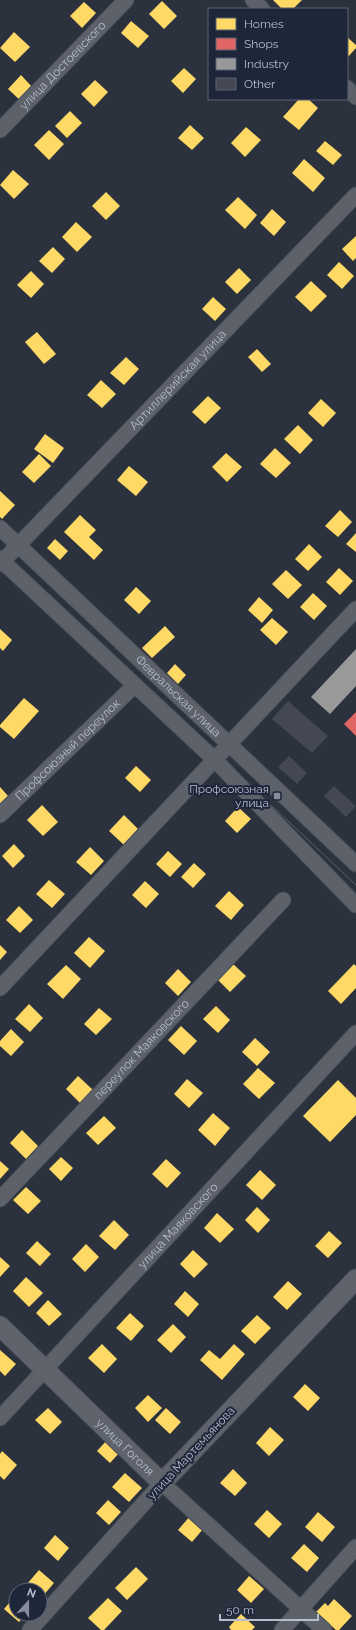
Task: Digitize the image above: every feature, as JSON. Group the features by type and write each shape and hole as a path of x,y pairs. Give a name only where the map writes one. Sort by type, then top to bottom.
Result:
{"main road":[{"name":"улица Мартемьянова","path":"162,1483 356,1279"},
{"name":"улица Гоголя","path":"0,1326 162,1483"}],"street":[{"name":"улица Достоевского","path":"0,130 126,0"},
{"path":"253,0 261,8"},
{"path":"348,89 356,97"},
{"name":"Артиллерийская улица","path":"1,561 356,195"},
{"name":"Февральская улица","path":"0,528 356,864"},
{"path":"1,561 214,759 356,905"},
{"path":"0,988 356,609"},
{"name":"Профсоюзный переулок","path":"0,815 135,685"},
{"name":"переулок Маяковского","path":"0,1199 283,900"},
{"name":"улица Маяковского","path":"0,1418 356,1033"},
{"name":"улица Гоголя","path":"162,1483 324,1630"},
{"name":"улица Мартемьянова","path":"30,1630 162,1483"},
{"path":"282,1630 356,1547"}],"building: Homes":[{"path":"273,0 302,0 294,8 281,8"},
{"path":"162,1 177,16 164,29 149,14"},
{"path":"84,2 96,13 82,28 70,16"},
{"path":"131,21 149,36 138,48 121,33"},
{"path":"14,32 30,47 15,62 0,48"},
{"path":"348,38 356,45 356,48 348,57"},
{"path":"184,68 196,79 183,93 171,81"},
{"path":"21,75 33,88 21,101 8,89"},
{"path":"95,80 108,92 94,107 81,94"},
{"path":"298,100 309,100 318,108 299,130 283,117"},
{"path":"70,111 82,123 67,138 55,126"},
{"path":"190,125 204,138 192,150 178,138"},
{"path":"246,127 261,140 245,157 231,143"},
{"path":"49,130 64,144 49,160 34,145"},
{"path":"325,141 342,155 333,165 316,151"},
{"path":"304,159 325,178 313,192 292,173"},
{"path":"13,170 29,184 14,199 0,185"},
{"path":"106,192 120,206 106,220 92,206"},
{"path":"238,197 257,215 245,229 225,210"},
{"path":"272,209 286,222 274,236 260,223"},
{"path":"76,222 92,237 77,252 62,237"},
{"path":"356,236 356,258 353,261 342,249"},
{"path":"53,247 65,259 52,273 39,261"},
{"path":"339,262 354,276 342,289 327,275"},
{"path":"239,268 251,280 237,294 225,282"},
{"path":"31,271 44,284 31,298 17,285"},
{"path":"311,281 327,296 311,312 295,297"},
{"path":"213,297 226,309 215,321 202,309"},
{"path":"37,332 56,354 44,364 25,342"},
{"path":"257,349 271,364 262,372 248,357"},
{"path":"126,357 139,369 124,385 110,373"},
{"path":"101,380 116,394 102,408 87,395"},
{"path":"208,396 221,408 205,424 192,412"},
{"path":"321,399 336,413 323,427 308,413"},
{"path":"298,425 313,440 300,454 284,439"},
{"path":"45,434 64,448 53,463 34,449"},
{"path":"275,448 291,463 276,478 260,464"},
{"path":"226,453 242,467 227,482 212,467"},
{"path":"39,454 51,466 34,483 22,472"},
{"path":"129,466 148,482 136,496 117,480"},
{"path":"0,491 15,505 2,519 0,517"},
{"path":"340,510 352,522 338,537 325,526"},
{"path":"80,515 96,530 89,537 103,550 94,560 64,532"},
{"path":"356,533 356,552 346,544"},
{"path":"55,539 68,551 60,560 47,548"},
{"path":"309,544 322,557 308,571 295,559"},
{"path":"339,568 353,581 340,595 326,582"},
{"path":"286,570 302,585 288,599 272,584"},
{"path":"136,587 151,601 139,614 124,600"},
{"path":"313,593 327,606 314,620 300,607"},
{"path":"259,597 273,610 262,623 248,610"},
{"path":"272,618 288,632 276,645 260,630"},
{"path":"165,626 175,637 152,658 142,648"},
{"path":"0,629 12,640 3,651 0,648"},
{"path":"175,664 186,675 178,684 167,673"},
{"path":"24,698 39,711 14,739 0,727 0,725"},
{"path":"136,766 151,780 140,792 125,778"},
{"path":"0,787 9,797 0,805"},
{"path":"42,805 58,822 43,836 27,820"},
{"path":"238,807 251,819 237,833 225,821"},
{"path":"124,815 138,829 124,845 109,831"},
{"path":"14,844 25,856 13,868 2,856"},
{"path":"90,847 104,861 91,875 76,862"},
{"path":"168,851 182,864 170,877 156,864"},
{"path":"194,863 206,874 193,888 181,877"},
{"path":"49,880 65,894 52,908 36,894"},
{"path":"145,881 159,894 146,908 132,895"},
{"path":"229,891 244,905 231,920 215,906"},
{"path":"19,906 33,920 20,933 6,920"},
{"path":"89,937 105,951 90,968 74,953"},
{"path":"0,945 7,952 0,960"},
{"path":"232,963 246,976 230,992 217,979"},
{"path":"354,964 356,966 356,988 341,1004 328,991"},
{"path":"66,965 81,979 63,999 47,984"},
{"path":"178,969 191,982 178,996 165,983"},
{"path":"29,1004 43,1018 30,1032 15,1019"},
{"path":"216,1006 230,1020 218,1033 203,1019"},
{"path":"99,1008 112,1019 96,1035 84,1024"},
{"path":"181,1026 197,1041 184,1055 168,1040"},
{"path":"11,1029 24,1042 11,1056 0,1046 0,1041"},
{"path":"255,1038 270,1052 257,1066 242,1052"},
{"path":"258,1068 275,1083 259,1099 243,1084"},
{"path":"78,1076 93,1090 81,1104 66,1089"},
{"path":"187,1079 203,1093 189,1108 174,1094"},
{"path":"338,1080 356,1098 356,1115 330,1142 303,1116"},
{"path":"213,1113 230,1128 215,1146 198,1130"},
{"path":"104,1116 116,1128 98,1145 86,1133"},
{"path":"22,1130 38,1146 26,1159 10,1143"},
{"path":"61,1157 73,1168 61,1181 49,1169"},
{"path":"166,1159 181,1173 167,1188 152,1174"},
{"path":"0,1161 9,1169 0,1179"},
{"path":"260,1170 276,1185 262,1200 246,1185"},
{"path":"26,1187 41,1201 28,1214 13,1200"},
{"path":"257,1207 270,1220 258,1233 245,1220"},
{"path":"217,1213 234,1229 220,1243 204,1228"},
{"path":"114,1220 129,1235 115,1250 99,1236"},
{"path":"329,1231 342,1243 328,1258 315,1246"},
{"path":"37,1241 51,1254 40,1266 26,1253"},
{"path":"86,1244 99,1257 85,1272 72,1259"},
{"path":"193,1250 208,1264 194,1278 180,1264"},
{"path":"0,1257 10,1266 0,1277"},
{"path":"26,1277 43,1293 29,1307 13,1291"},
{"path":"288,1281 302,1294 287,1310 273,1297"},
{"path":"185,1291 199,1304 188,1317 174,1304"},
{"path":"48,1300 62,1314 49,1326 36,1313"},
{"path":"130,1313 144,1326 131,1341 116,1328"},
{"path":"257,1315 271,1328 255,1344 241,1331"},
{"path":"173,1324 186,1337 171,1353 157,1340"},
{"path":"102,1344 117,1359 104,1373 88,1358"},
{"path":"234,1344 245,1354 222,1380 200,1360 209,1350 220,1359"},
{"path":"0,1350 16,1364 5,1376 0,1371"},
{"path":"305,1384 320,1398 308,1411 293,1397"},
{"path":"148,1395 162,1408 148,1422 135,1408"},
{"path":"48,1408 62,1422 50,1434 35,1420"},
{"path":"166,1408 181,1422 170,1434 155,1420"},
{"path":"270,1427 284,1440 269,1456 256,1443"},
{"path":"108,1439 121,1451 110,1463 97,1451"},
{"path":"2,1451 17,1465 4,1480 0,1476 0,1454"},
{"path":"233,1469 247,1483 235,1496 220,1483"},
{"path":"125,1473 142,1488 129,1502 112,1487"},
{"path":"108,1500 121,1512 109,1525 96,1513"},
{"path":"267,1510 282,1524 269,1538 254,1524"},
{"path":"318,1512 335,1527 322,1542 305,1527"},
{"path":"191,1515 204,1528 192,1542 178,1530"},
{"path":"55,1535 69,1548 58,1561 44,1548"},
{"path":"304,1544 319,1558 307,1572 291,1558"},
{"path":"136,1567 148,1579 127,1600 115,1588"},
{"path":"39,1570 54,1583 48,1590 48,1582 29,1582"},
{"path":"249,1576 264,1589 251,1603 237,1590"},
{"path":"108,1598 122,1611 104,1630 101,1630 88,1618"},
{"path":"334,1599 352,1616 339,1630 336,1630 316,1612 325,1603 328,1606"},
{"path":"8,1604 8,1612 4,1609"},
{"path":"241,1614 255,1627 252,1630 231,1630 229,1627"}],"building: Shops":[{"path":"356,712 356,736 344,724"}],"building: Industry":[{"path":"356,649 356,686 330,714 311,697"}],"building: Other":[{"path":"288,701 328,736 312,753 272,719"},
{"path":"289,756 307,773 297,784 278,767"},
{"path":"334,786 356,806 346,817 324,796"}],"tram line":[{"path":"0,536 356,871"},
{"path":"0,550 356,885"}],"place":[{"name":"Профсоюзная улица","path":"277,796"}]}
